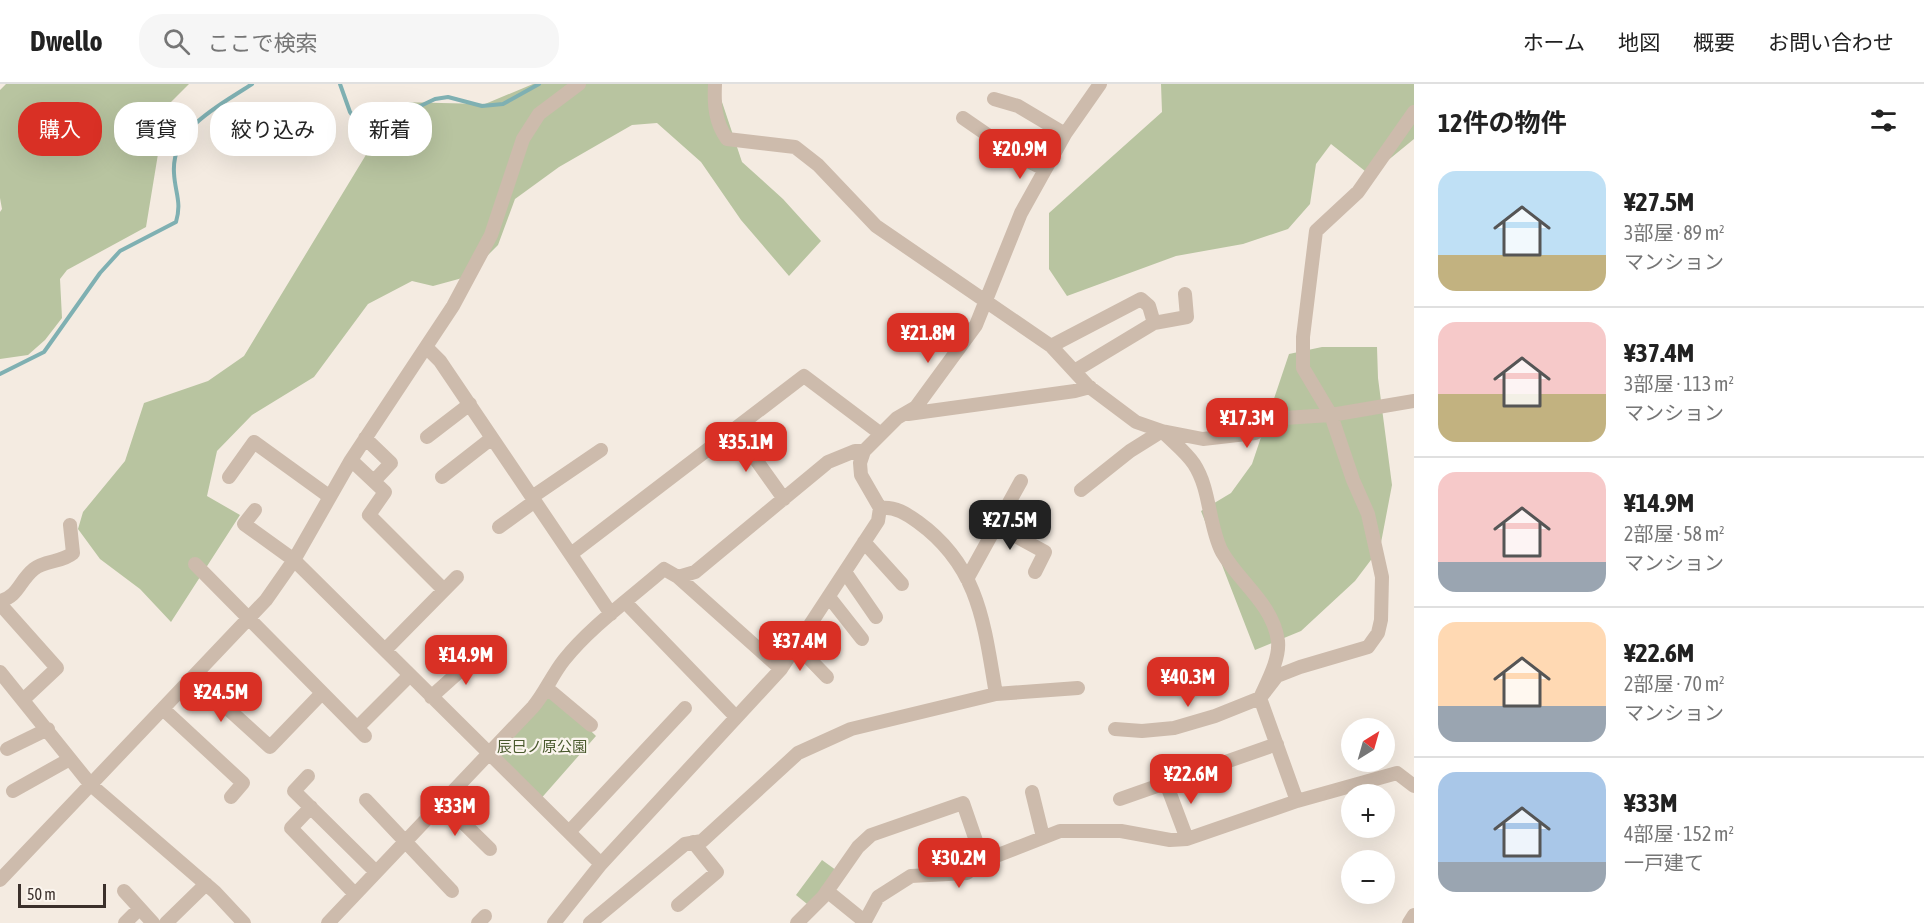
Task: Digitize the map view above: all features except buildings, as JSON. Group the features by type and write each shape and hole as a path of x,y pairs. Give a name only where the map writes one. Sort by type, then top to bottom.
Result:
{"street":[{"path":"0,880 266,600 294,560 351,460 453,306 491,235 523,139 539,114 579,84"},
{"path":"715,84 714,104 719,127 727,139 795,147 818,165 876,226 1051,346 1090,387 1136,422 1162,431 1203,439 1255,433 1284,418 1331,415 1414,401"},
{"path":"554,923 601,864 781,669 829,597 878,520 880,508 861,476 860,463 864,451 903,414 916,407 976,325 1021,213 1065,134 1100,84"},
{"path":"994,99 1018,106 1065,134"},
{"path":"963,118 1018,156 1044,169"},
{"path":"1115,729 1142,731 1174,728 1215,716 1260,698 1277,676 1368,647 1378,633 1381,620 1382,577 1377,545 1368,514 1353,480 1331,415 1303,368 1303,337 1316,231 1358,192 1412,118"},
{"path":"1076,370 1154,322 1187,317 1185,294"},
{"path":"1051,346 1141,299 1149,306 1154,322"},
{"path":"426,346 440,361 470,404 611,614"},
{"path":"571,554 804,376 881,434"},
{"path":"903,414 1064,393 1090,387"},
{"path":"427,437 470,404"},
{"path":"734,429 784,499"},
{"path":"1081,490 1130,451 1162,431"},
{"path":"1162,431 1196,466 1213,532 1223,554 1261,600 1278,641 1276,657 1260,698 1297,801"},
{"path":"365,438 391,463 374,481"},
{"path":"442,477 492,438"},
{"path":"229,477 254,442 330,497"},
{"path":"499,527 601,450"},
{"path":"678,577 695,572 828,462 855,451 864,451"},
{"path":"351,460 385,492 369,515 444,590"},
{"path":"967,579 1021,481"},
{"path":"880,508 905,512 932,532 947,548 967,579 981,611 996,694"},
{"path":"255,510 244,524 294,560 601,864"},
{"path":"24,699 57,668 0,602 16,594 35,569 67,558 73,553 70,525"},
{"path":"997,526 1045,552 1035,572"},
{"path":"864,542 902,584"},
{"path":"195,564 361,732 410,675"},
{"path":"328,923 548,689 563,661 611,614 664,569 678,577 781,669"},
{"path":"845,572 876,618"},
{"path":"385,650 457,577"},
{"path":"829,597 862,639"},
{"path":"625,602 736,717"},
{"path":"796,645 826,677"},
{"path":"431,697 481,652"},
{"path":"0,672 91,785 206,884 244,923"},
{"path":"193,677 270,747 322,693"},
{"path":"590,923 685,843 702,841 798,753 851,729 996,694 1078,688"},
{"path":"548,689 591,725"},
{"path":"569,832 685,708"},
{"path":"163,709 243,783 231,797"},
{"path":"7,749 48,729"},
{"path":"1120,800 1277,744"},
{"path":"13,791 70,759"},
{"path":"827,891 864,922 878,897 896,882 910,876 967,873 983,861 1060,831 1121,831 1170,840 1186,839 1297,801 1397,773 1414,786"},
{"path":"308,776 294,791 376,873"},
{"path":"1166,783 1186,839"},
{"path":"1032,792 1043,837"},
{"path":"366,800 452,891"},
{"path":"442,802 490,849"},
{"path":"797,923 827,891 858,847 871,836 963,803 983,861"},
{"path":"311,807 291,828 354,893"},
{"path":"678,905 717,872 693,842"},
{"path":"166,923 206,884"},
{"path":"124,891 153,923"},
{"path":"124,923 138,909"},
{"path":"1409,923 1414,915"}],"green space":[{"path":"6,84 189,84 171,102 114,102 114,156 158,156 146,227 67,270 60,279 62,318 45,340 28,355 0,359 0,212 2,209 0,198 0,90"},
{"path":"533,84 716,84 742,162 783,199 821,241 789,276 741,220 701,162 657,123 632,125 559,167 515,199 498,245 466,277 433,286 412,281 368,304 314,377 252,415 217,451 207,496 240,515 171,622 140,589 100,559 78,529 83,512 125,461 144,403 208,381 244,356 365,156 432,156 432,103 485,104"},
{"path":"1161,84 1414,84 1414,139 1370,175 1331,144 1316,164 1310,204 1288,229 1243,244 1176,256 1067,296 1049,269 1049,213 1162,112"},
{"path":"1322,347 1377,347 1378,378 1392,485 1380,548 1355,581 1301,631 1255,650 1201,511 1231,493 1252,464 1289,354"},
{"name":"辰巳ノ原公園","path":"548,689 596,736 538,802 487,753"},
{"path":"822,860 840,873 812,908 796,895"}],"waterway":[{"path":"0,374 44,352 100,273 120,251 176,222 178,203 174,173 175,157 180,143 189,131 212,110 252,84"},
{"path":"340,84 350,112 362,129 372,129 435,99 448,97 482,106 503,104 539,84"}]}
